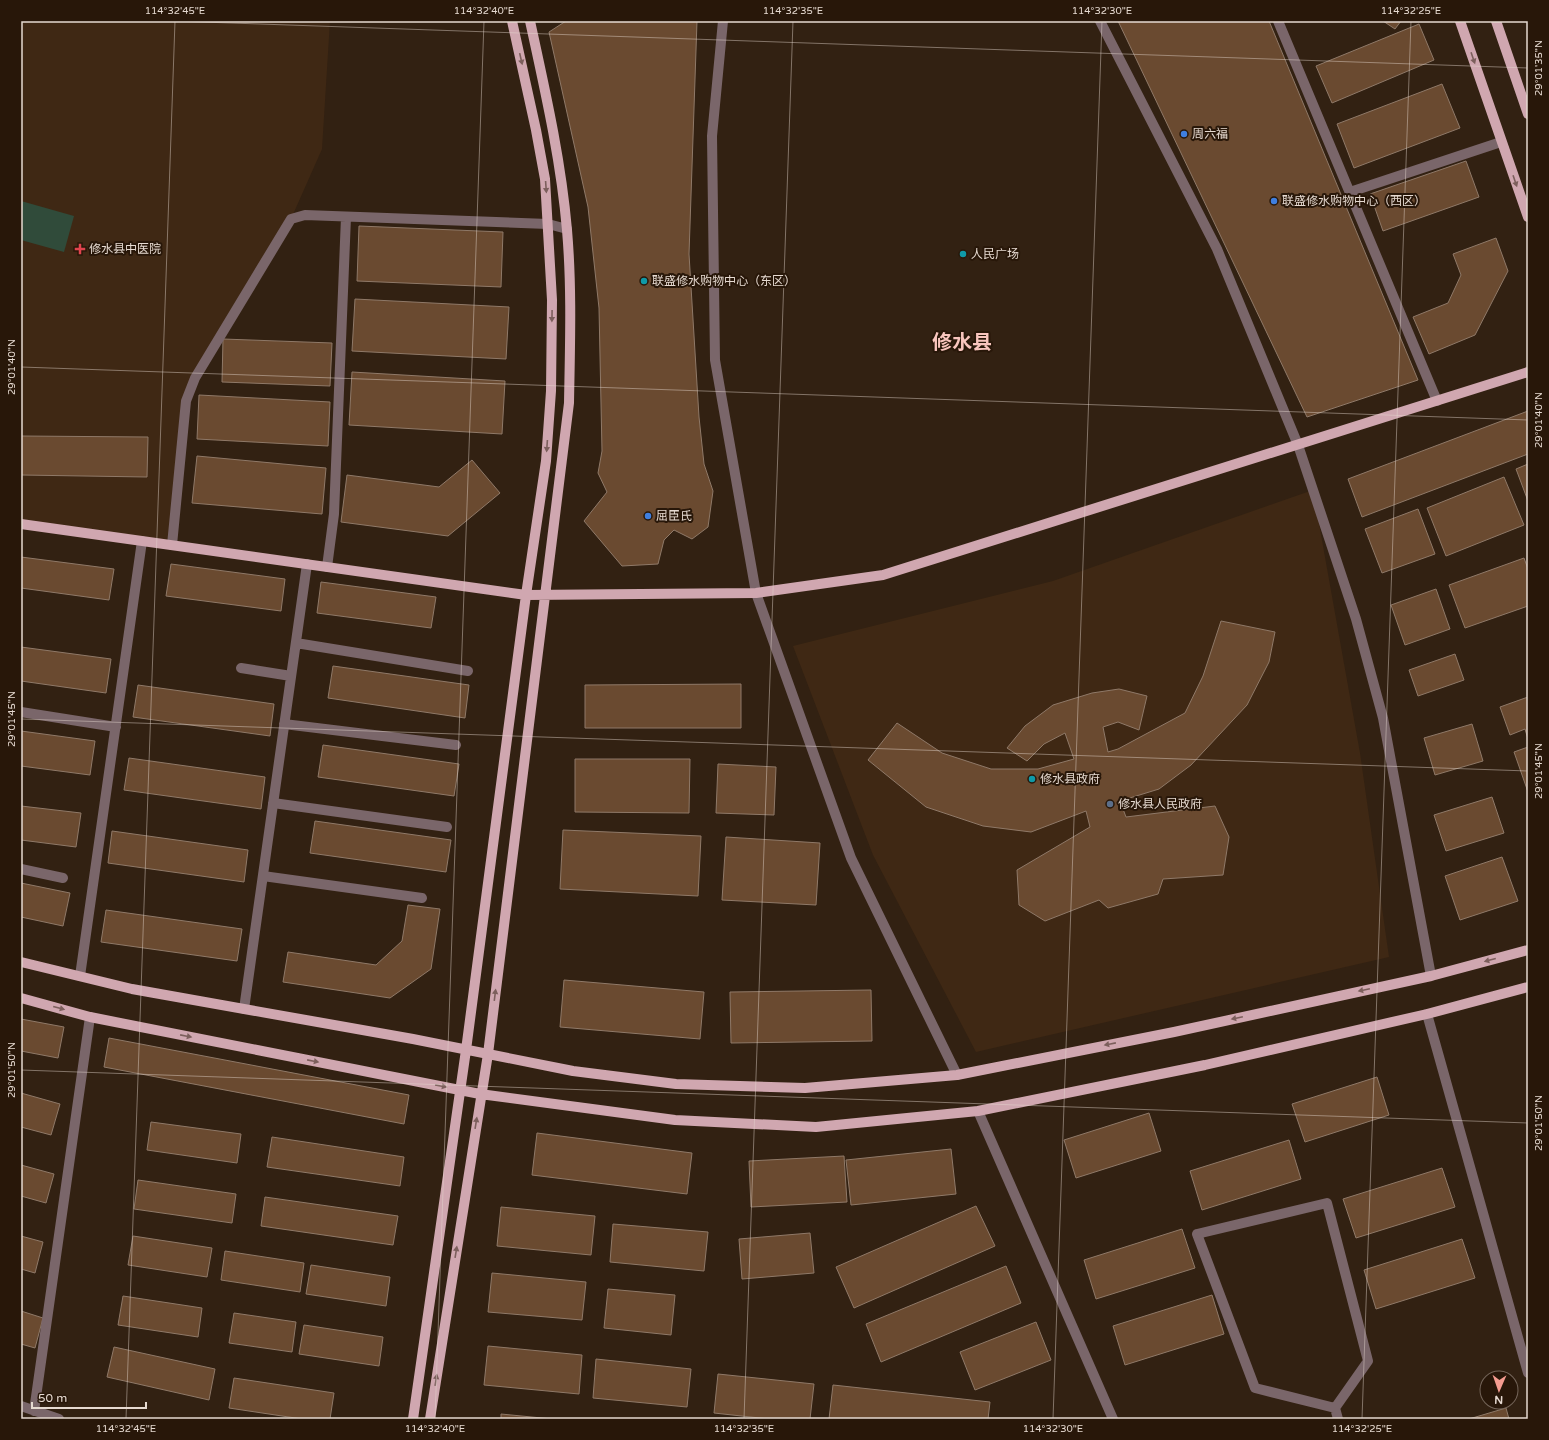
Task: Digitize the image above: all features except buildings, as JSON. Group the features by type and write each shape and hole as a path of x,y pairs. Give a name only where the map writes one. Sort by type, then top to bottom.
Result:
{"main road":[{"path":"413,1419 466,1050 526,595 546,461 551,391 552,300 545,179 536,130 512,21"},
{"path":"430,1419 480,1094 488,1054 568,403 571,300 567,229 558,157 530,21"},
{"path":"1460,21 1528,218"},
{"path":"1496,21 1528,114"},
{"path":"21,524 526,595 756,593 883,575 1528,372"},
{"path":"21,962 132,989 573,1071 676,1084 805,1088 957,1075 1174,1032 1431,976 1528,950"},
{"path":"21,998 90,1017 480,1094 675,1120 816,1127 978,1111 1205,1065 1427,1014 1528,987"}],"street":[{"path":"723,21 712,136 716,360 756,593 851,858 957,1075"},
{"path":"1100,21 1217,249 1298,445 1356,619 1383,718 1431,976"},
{"path":"1278,21 1437,401"},
{"path":"1350,192 1501,142"},
{"path":"172,545 186,401 195,378 291,218 306,216 548,224 567,229"},
{"path":"327,567 334,514 346,217"},
{"path":"80,976 142,541"},
{"path":"244,1009 307,564"},
{"path":"296,643 468,671"},
{"path":"240,668 291,676"},
{"path":"21,712 116,727"},
{"path":"284,724 456,745"},
{"path":"273,804 447,827"},
{"path":"21,869 63,878"},
{"path":"263,876 422,898"},
{"path":"1427,1014 1528,1373"},
{"path":"34,1411 90,1017"},
{"path":"978,1111 1113,1419"},
{"path":"1327,1203 1368,1361 1335,1408 1255,1388 1197,1234 1327,1203"},
{"path":"21,1406 59,1419"},
{"path":"1335,1408 1338,1419"}],"shaded area":[{"path":"21,21 330,21 322,149 291,219 186,401 172,545 21,524"},
{"name":"修水县人民政府","path":"1313,490 1360,753 1389,957 976,1052 873,855 793,646 1053,581"}],"green space":[{"path":"21,201 74,216 64,252 21,240"}],"place":[{"name":"周六福","path":"1184,134"},
{"name":"联盛修水购物中心（西区）","path":"1274,201"},
{"name":"修水县中医院","path":"80,249"},
{"name":"人民广场","path":"963,254"},
{"name":"联盛修水购物中心（东区）","path":"644,281"},
{"name":"屈臣氏","path":"648,516"},
{"name":"修水县政府","path":"1032,779"},
{"name":"修水县人民政府","path":"1110,804"}],"district":[{"name":"修水县","path":"962,343"}]}
